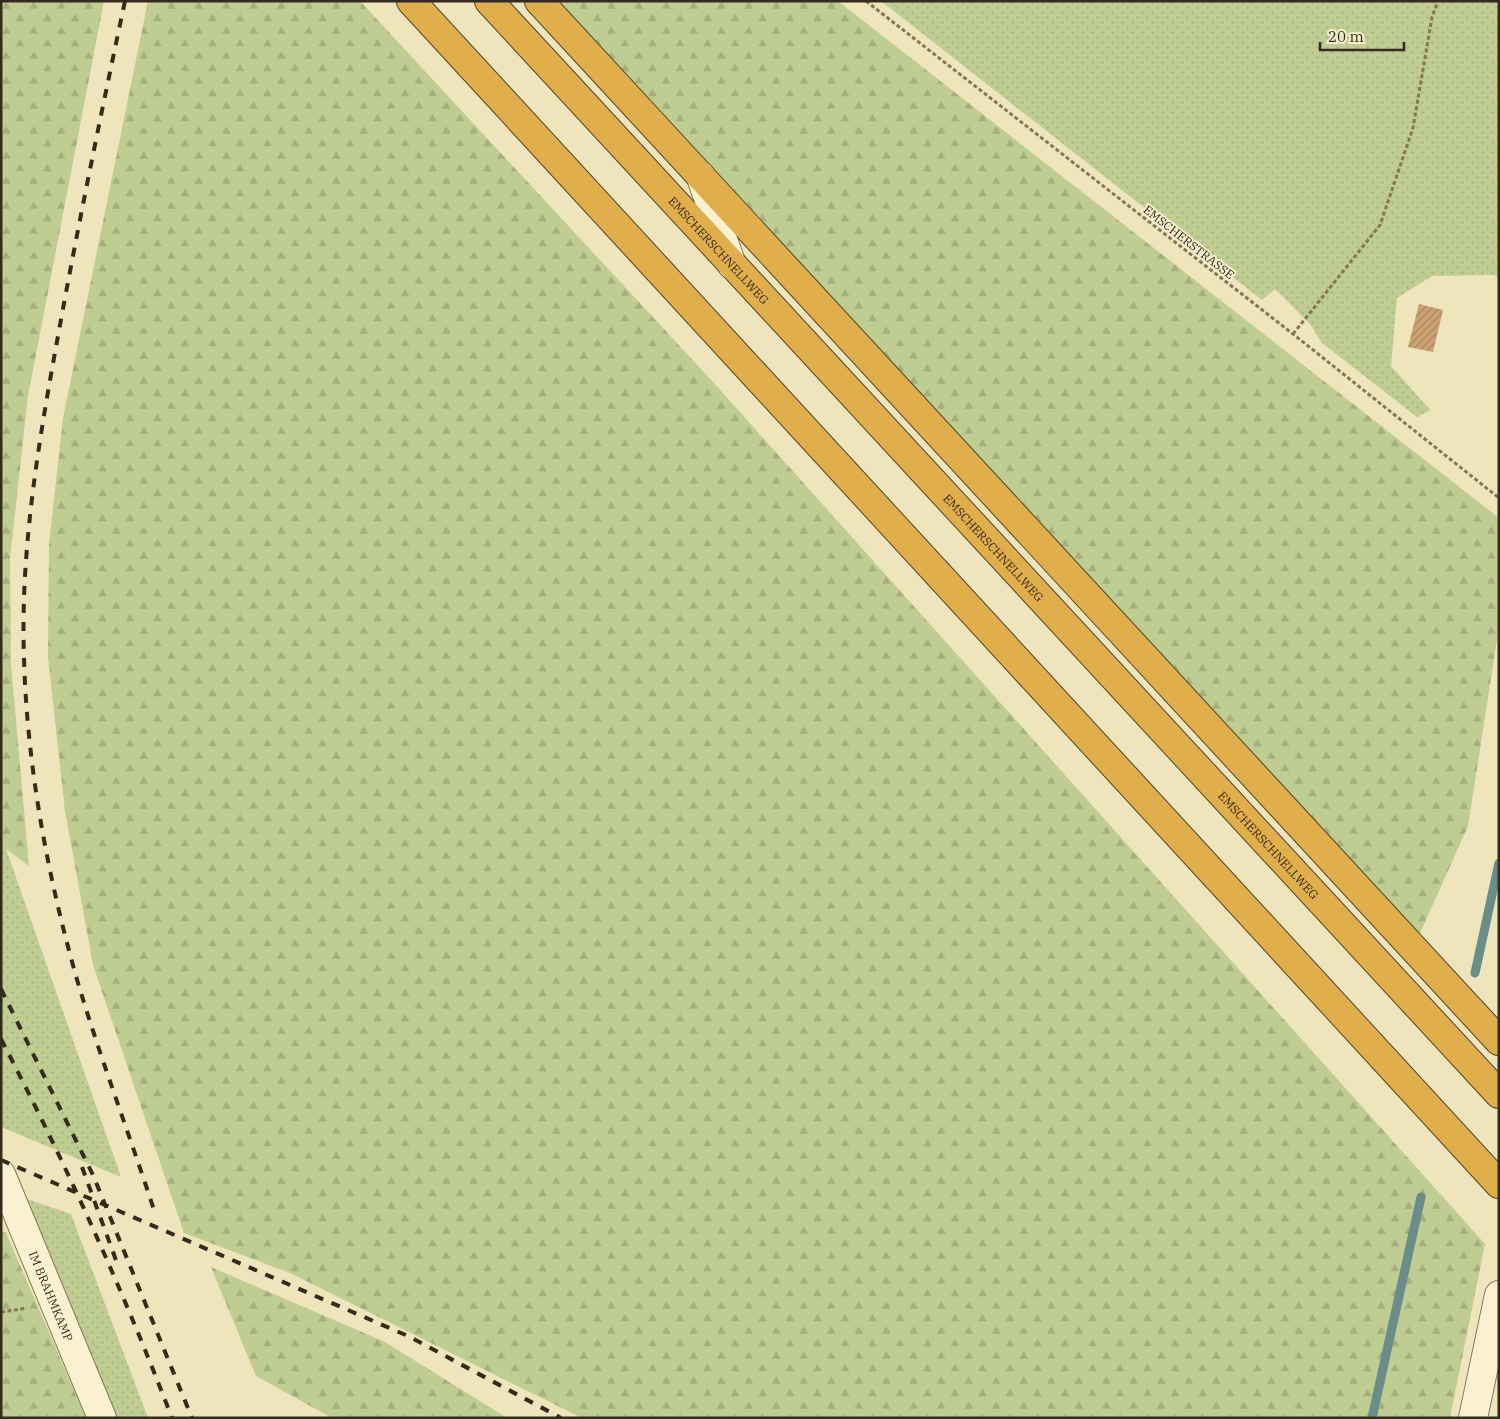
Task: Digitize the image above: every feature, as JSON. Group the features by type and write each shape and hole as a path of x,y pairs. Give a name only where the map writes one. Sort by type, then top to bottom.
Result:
{"highway":[{"path":"411,1 1499,1184"},
{"name":"EMSCHERSCHNELLWEG","path":"489,1 1499,1094"},
{"path":"539,1 1499,1041"}],"street":[{"path":"700,175 732,265"},
{"name":"IM BRAHMKAMP","path":"1,1174 102,1418"},
{"path":"1475,1409 1499,1295"}],"path":[{"name":"EMSCHERSTRASSE","path":"866,1 1293,334 1499,498"},
{"path":"1293,334 1380,225 1413,128 1432,17 1438,1"}],"green space":[{"path":"1,1 104,1 28,396 10,558 11,664 29,866 6,849 1,838"},
{"path":"148,1 360,1 713,382 1485,1244 1450,1418 582,1418 290,1273 184,1233 93,965 65,811 48,657 49,545 63,418"},
{"path":"557,1 838,1 1499,518 1499,627 1468,826 1417,940"},
{"path":"881,1 1499,1 1499,278 1494,275 1432,276 1397,298 1391,366 1430,410 1417,417 1322,343 1310,324 1275,289 1262,300"},
{"path":"1,838 6,849 121,1177 1,1127"},
{"path":"18,1196 71,1214 148,1418 112,1418"},
{"path":"1,1231 6,1233 86,1418 1,1418"},
{"path":"211,1267 385,1342 507,1418 332,1418 256,1376"}],"building":[{"path":"1419,304 1443,310 1433,352 1408,347"}],"waterway":[{"path":"1475,973 1499,863"},
{"path":"1372,1418 1421,1197"}],"railway":[{"path":"125,1 75,244 39,449 28,532 25,574 24,658 29,740 34,781 57,904 87,1012 155,1213"},
{"path":"1,989 93,1175 192,1418"},
{"path":"1,1039 48,1132 92,1226 172,1418"},
{"path":"1,1160 408,1336 561,1418"},
{"path":"82,1167 117,1263"}]}
